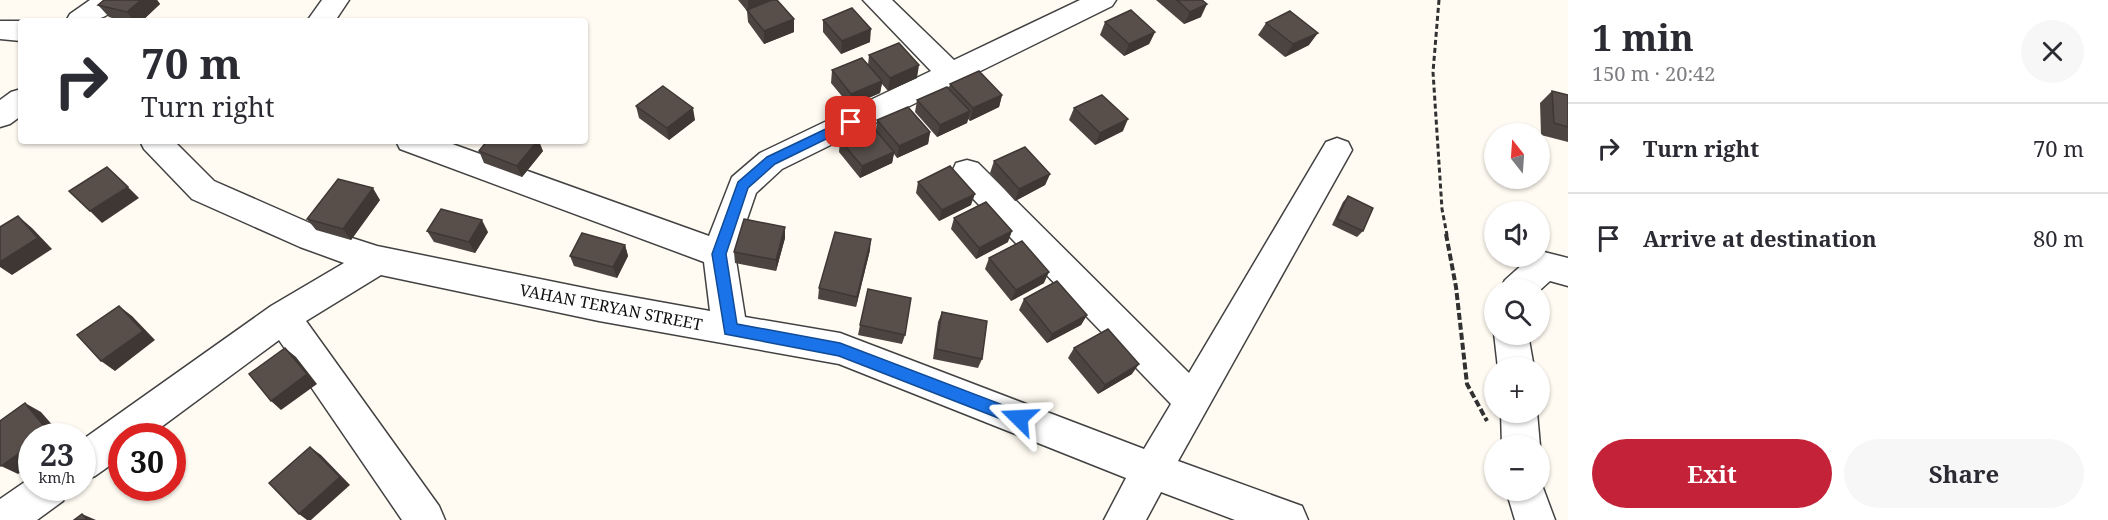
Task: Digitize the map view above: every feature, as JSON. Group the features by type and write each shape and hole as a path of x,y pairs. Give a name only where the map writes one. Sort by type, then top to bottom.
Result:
{"street":[{"path":"84,18 108,0"},
{"path":"323,18 336,0"},
{"path":"876,0 951,74"},
{"path":"730,330 719,254 743,186 771,161 1103,0"},
{"path":"0,30 18,31"},
{"path":"0,116 18,102"},
{"name":"VAHAN TERYAN STREET","path":"163,144 203,190 311,238 377,260 599,306 840,349 1288,520"},
{"path":"419,144 719,254"},
{"path":"1124,520 1337,150"},
{"path":"967,172 1192,401"},
{"path":"96,453 283,317 377,260"},
{"path":"1529,279 1545,266 1568,272"},
{"path":"283,317 425,520"},
{"path":"4,520 31,501"},
{"path":"1529,501 1535,520"}],"path":[{"path":"1439,0 1433,72 1442,209 1456,287 1467,384 1484,400"}],"building":[{"path":"104,0 141,0 127,12 98,5"},
{"path":"777,0 794,19 764,31 747,10"},
{"path":"1177,0 1202,0 1207,4 1190,12"},
{"path":"852,8 871,29 842,41 823,20"},
{"path":"1131,10 1155,32 1129,44 1105,22"},
{"path":"1290,11 1318,33 1293,44 1266,23"},
{"path":"899,43 919,65 890,78 869,55"},
{"path":"862,58 882,81 851,94 832,70"},
{"path":"979,71 1002,95 973,108 950,84"},
{"path":"663,86 693,108 667,128 636,106"},
{"path":"947,87 970,111 940,125 917,100"},
{"path":"1552,91 1568,95 1568,127 1554,123"},
{"path":"1102,95 1128,119 1100,133 1074,108"},
{"path":"908,107 930,132 899,146 877,120"},
{"path":"872,126 894,152 862,166 840,140"},
{"path":"485,144 535,144 517,166 479,151"},
{"path":"1025,147 1050,174 1019,189 994,161"},
{"path":"950,166 975,194 942,210 918,182"},
{"path":"107,167 128,187 90,211 69,191"},
{"path":"338,179 373,188 343,229 307,219"},
{"path":"1348,196 1373,208 1363,231 1337,219"},
{"path":"986,202 1012,231 979,248 954,218"},
{"path":"441,209 482,220 469,242 427,231"},
{"path":"18,216 38,238 0,262 0,227"},
{"path":"744,219 785,227 776,260 734,252"},
{"path":"835,232 871,239 857,297 819,288"},
{"path":"582,233 625,245 613,267 570,256"},
{"path":"1022,241 1049,272 1016,290 989,258"},
{"path":"1057,281 1087,315 1052,334 1024,299"},
{"path":"868,289 911,298 905,335 860,325"},
{"path":"119,306 143,331 101,361 77,335"},
{"path":"942,312 987,321 982,359 936,349"},
{"path":"1108,329 1139,364 1105,385 1074,348"},
{"path":"285,348 307,374 271,401 249,374"},
{"path":"25,403 41,423 18,423 18,454 1,466 0,465 0,421"},
{"path":"310,447 340,477 299,514 269,483"},
{"path":"82,514 87,520 74,520"}],"route":[{"path":"851,122 771,161 743,186 719,254 730,330 840,349 1019,418"}]}
